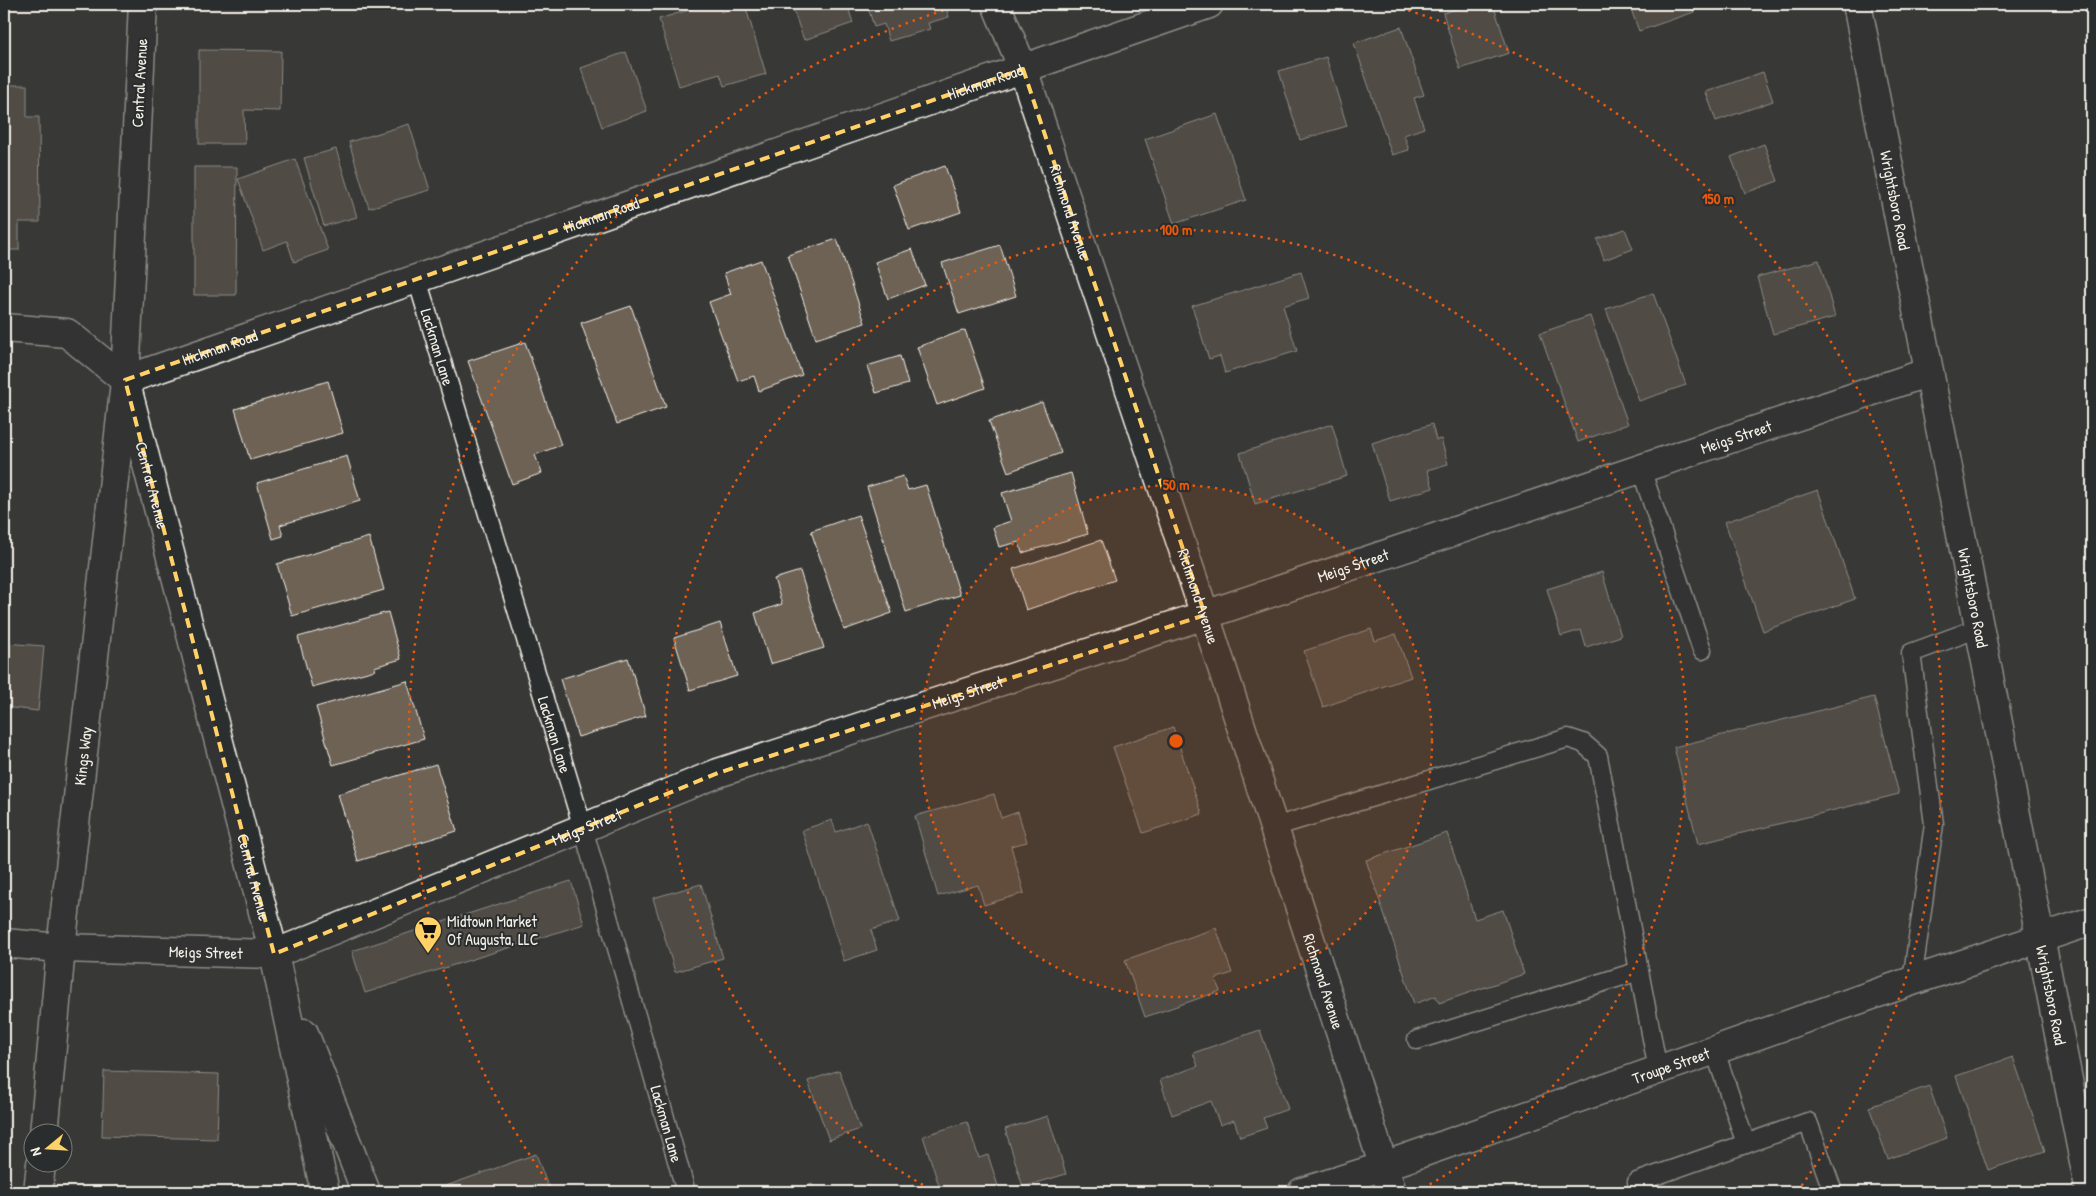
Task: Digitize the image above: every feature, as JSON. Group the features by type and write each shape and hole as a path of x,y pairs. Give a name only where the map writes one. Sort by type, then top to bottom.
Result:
{"street":[{"name":"Central Avenue","path":"143,4 125,380 274,954 325,1192"},
{"name":"Richmond Avenue","path":"996,4 1022,69 1205,615 1392,1192"},
{"name":"Hickman Road","path":"125,380 1209,4"},
{"name":"Wrightsboro Road","path":"1857,4 2090,1192"},
{"path":"4,328 67,333 125,380"},
{"name":"Meigs Street","path":"4,943 61,948 274,954 718,774 1205,615 1929,372"},
{"name":"Kings Way","path":"45,1124 61,948 125,380"},
{"name":"Troupe Street","path":"1302,1192 1384,1166 1912,981 2092,921"},
{"name":"Central Avenue","path":"274,954 366,1192"},
{"path":"38,1192 40,1174"}],"lane":[{"name":"Lackman Lane","path":"417,279 583,828 686,1192"},
{"path":"1641,469 1702,650"},
{"path":"1912,981 1934,824 1910,653 1979,628"},
{"path":"1274,827 1568,738 1583,743 1598,756 1658,1070"},
{"path":"1417,1040 1640,971"},
{"path":"1715,1051 1746,1144"},
{"path":"1641,1192 1637,1182 1808,1122 1832,1192"}],"highlighted area":[{"path":"1023,69 1205,615 718,773 274,954 125,380"}],"building":[{"path":"708,4 718,4 721,12 745,5 766,74 724,86 720,74 679,86 659,19"},
{"path":"791,4 847,4 853,23 804,40"},
{"path":"867,4 945,4 949,17 928,23 930,29 889,41 884,24 874,27"},
{"path":"1473,4 1493,4 1509,53 1460,69 1443,13"},
{"path":"1629,4 1691,4 1694,12 1639,31"},
{"path":"1401,27 1424,95 1414,98 1424,128 1404,135 1409,150 1392,155 1354,43"},
{"path":"199,50 281,51 280,111 244,110 245,144 199,144"},
{"path":"626,52 647,111 602,127 581,68"},
{"path":"1326,57 1347,126 1300,140 1279,71"},
{"path":"1763,72 1773,101 1716,121 1706,92"},
{"path":"4,85 27,85 27,117 39,117 40,222 19,222 19,250 4,250"},
{"path":"1217,114 1246,200 1174,224 1145,139"},
{"path":"409,124 430,190 369,208 349,142"},
{"path":"1764,144 1778,181 1745,193 1731,157"},
{"path":"336,149 357,217 324,226 304,158"},
{"path":"295,159 328,250 294,262 287,241 263,250 238,179"},
{"path":"945,166 961,212 909,230 893,185"},
{"path":"194,167 237,167 236,295 194,295"},
{"path":"1625,229 1633,249 1604,260 1597,239"},
{"path":"837,239 865,323 816,339 788,255"},
{"path":"1000,245 1016,296 959,314 942,263"},
{"path":"912,249 925,285 888,299 875,262"},
{"path":"761,260 802,375 759,391 754,376 738,381 709,302 731,294 724,273"},
{"path":"1819,260 1835,317 1773,334 1757,277"},
{"path":"1301,272 1309,298 1283,306 1297,351 1225,373 1220,356 1209,359 1192,306"},
{"path":"1653,293 1686,385 1639,401 1606,309"},
{"path":"631,306 666,407 617,424 581,323"},
{"path":"1590,316 1628,424 1578,442 1540,333"},
{"path":"965,330 985,388 937,405 917,347"},
{"path":"525,342 561,445 535,455 542,473 512,484 468,361"},
{"path":"900,356 908,384 876,393 867,366"},
{"path":"328,381 343,433 250,460 235,409"},
{"path":"1042,402 1061,453 1008,472 989,421"},
{"path":"1332,424 1347,476 1255,504 1240,453"},
{"path":"1432,424 1436,440 1441,439 1448,464 1427,470 1433,488 1390,501 1372,443"},
{"path":"347,456 360,501 280,525 283,536 273,539 257,483"},
{"path":"1071,473 1088,534 1022,553 1019,542 999,547 993,527 1011,521 1002,493"},
{"path":"903,476 908,490 926,485 960,595 906,612 867,487"},
{"path":"1818,490 1855,599 1763,631 1725,522"},
{"path":"858,515 892,613 844,630 811,531"},
{"path":"369,537 384,590 292,616 277,564"},
{"path":"1101,540 1115,580 1026,610 1013,569"},
{"path":"800,571 824,648 770,664 755,613 782,604 774,579"},
{"path":"1602,572 1621,636 1586,647 1581,630 1561,636 1547,589"},
{"path":"388,612 401,659 374,667 375,670 312,687 298,637"},
{"path":"720,623 737,676 690,690 674,638"},
{"path":"1371,629 1375,641 1396,634 1411,677 1323,707 1304,651"},
{"path":"4,643 44,646 38,711 4,707"},
{"path":"628,658 646,716 578,737 560,679"},
{"path":"407,681 424,739 333,765 316,707"},
{"path":"1874,697 1899,794 1698,844 1674,747"},
{"path":"1173,727 1202,814 1143,833 1113,747"},
{"path":"436,764 457,831 358,861 338,794"},
{"path":"994,794 1001,818 1018,812 1027,842 1011,846 1024,893 984,905 978,885 938,896 915,816"},
{"path":"832,820 836,832 867,821 900,921 871,930 877,950 844,961 802,830"},
{"path":"1447,833 1475,919 1503,910 1524,974 1439,1003 1436,996 1414,1004 1366,860"},
{"path":"571,881 584,924 365,993 352,951"},
{"path":"701,884 723,958 675,972 653,898"},
{"path":"1216,928 1232,973 1215,979 1220,991 1145,1017 1125,960"},
{"path":"1260,1030 1288,1109 1263,1118 1267,1128 1240,1137 1234,1120 1220,1125 1211,1101 1172,1115 1160,1080 1198,1066 1193,1053"},
{"path":"2013,1057 2045,1151 1988,1170 1956,1076"},
{"path":"839,1070 860,1129 829,1140 808,1081"},
{"path":"104,1071 219,1074 217,1139 102,1136"},
{"path":"1929,1086 1947,1138 1888,1159 1869,1107"},
{"path":"1048,1116 1066,1174 1023,1187 1005,1129"},
{"path":"967,1122 979,1158 988,1155 1000,1192 941,1192 923,1136"},
{"path":"536,1154 550,1192 448,1192 446,1186"},
{"path":"812,1184 815,1192 788,1192"}],"place":[{"name":"Midtown Market Of Augusta, LLC","path":"428,954"}]}
